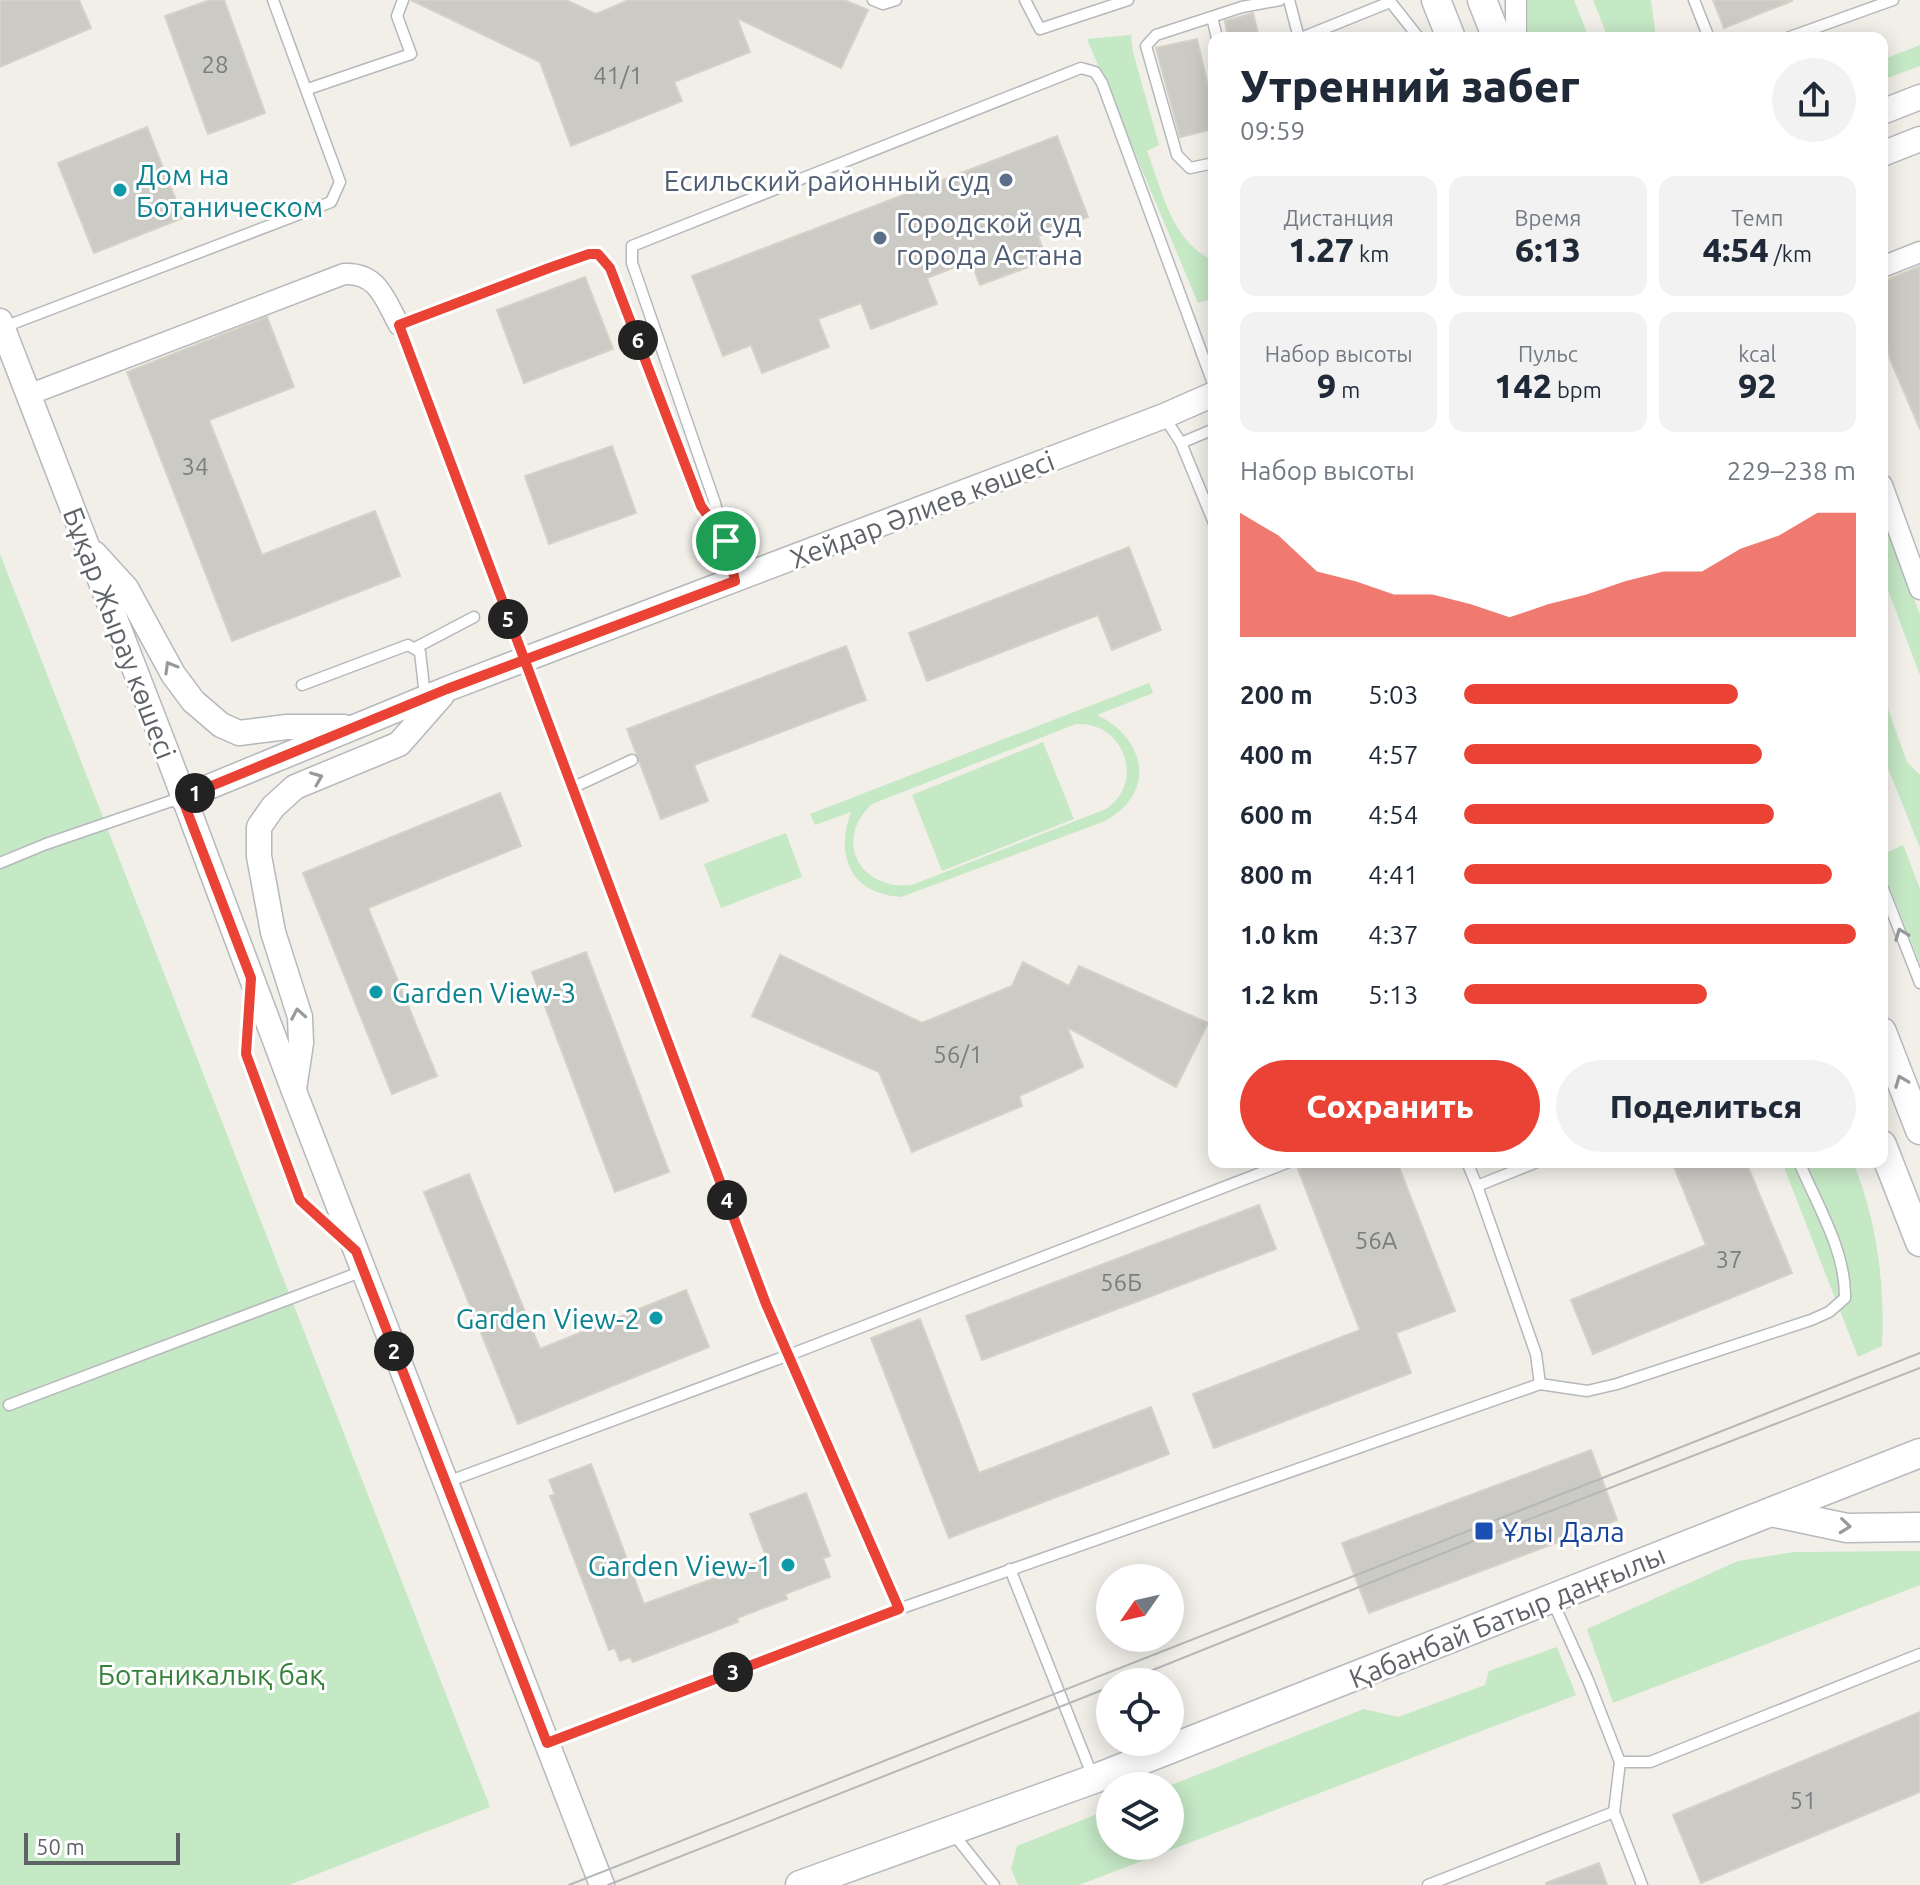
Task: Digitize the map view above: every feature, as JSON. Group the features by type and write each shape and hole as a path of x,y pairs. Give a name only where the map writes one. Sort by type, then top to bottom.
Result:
{"main road":[{"path":"1436,0 1449,32"},
{"path":"1482,0 1495,32"},
{"path":"1888,1047 1920,1130"},
{"path":"1888,1164 1920,1242"},
{"name":"Қабанбай Батыр даңғылы","path":"800,1885 1094,1779 1920,1453"},
{"path":"1771,1512 1847,1528 1920,1527"},
{"name":"Қабанбай Батыр даңғылы","path":"843,1885 1018,1817 1094,1779"}],"street":[{"path":"1516,0 1516,32"},
{"path":"1888,110 1920,97"},
{"path":"1888,152 1920,139"},
{"path":"1888,265 1920,252"},
{"path":"28,395 344,274 359,273 376,283 399,325"},
{"name":"Бұқар Жырау көшесі","path":"1,324 359,1261 602,1885"},
{"name":"Хейдар Әлиев көшесі","path":"182,798 436,694 1208,397"},
{"path":"1888,501 1920,589"},
{"path":"85,544 126,588 173,674 193,701 221,725 239,733 287,727 356,727"},
{"path":"294,1091 301,1043 300,1017 273,932 259,856 259,827 273,807 295,787 399,744 436,694"}],"lane":[{"path":"1,324 331,202 340,182 273,0"},
{"path":"308,89 411,54 397,16 403,0"},
{"path":"873,0 883,4 896,0"},
{"path":"1025,0 1040,29 1128,0"},
{"path":"1208,164 1190,168 1177,155 1146,46 1156,35 1242,7 1280,0"},
{"path":"1289,0 1298,32"},
{"path":"1694,0 1707,32"},
{"path":"1804,32 1893,0"},
{"path":"1315,32 1390,1 1414,32"},
{"path":"1212,17 1216,32"},
{"path":"735,581 726,541 632,263 632,246 1081,68 1095,72 1102,83 1208,370"},
{"path":"726,541 701,506 610,268 598,254 589,254 549,268 399,325 766,1304 899,1609"},
{"path":"1164,416 1208,496"},
{"path":"1181,443 1208,432"},
{"path":"415,648 474,617"},
{"path":"302,685 408,645 420,652 436,694"},
{"path":"572,788 632,760"},
{"path":"0,863 182,798"},
{"path":"1888,901 1920,983"},
{"path":"9,1405 359,1261 300,1200 246,1054 251,978"},
{"path":"446,1483 789,1355 1273,1168"},
{"path":"1470,1168 1536,1354 1540,1384"},
{"path":"1477,1186 1522,1168"},
{"path":"547,1743 899,1609 1540,1384 1587,1391 1617,1384 1811,1320 1845,1298 1846,1279 1802,1168"},
{"path":"1010,1569 1094,1779"},
{"path":"1551,1598 1620,1762 1614,1812 1642,1885"},
{"path":"1620,1762 1650,1762 1920,1654"},
{"path":"1428,1885 1614,1812"},
{"path":"959,1841 994,1885"}],"green space":[{"path":"1528,0 1574,0 1587,32 1528,32"},
{"path":"1593,0 1651,0 1655,32 1606,32"},
{"path":"1131,35 1159,145 1147,151 1178,228 1199,252 1208,257 1208,300 1198,303 1087,39"},
{"path":"1920,45 1920,66 1888,78 1888,58"},
{"path":"1888,535 1920,614 1920,675 1888,590"},
{"name":"Ботаникалық бақ","path":"0,554 490,1807 289,1885 0,1885"},
{"path":"1149,683 1153,693 1097,715 1126,737 1135,751 1139,766 1133,796 1122,809 1105,821 901,897 869,888 851,870 845,843 851,812 815,825 810,814","holes":["1076,724 1107,732 1117,742 1127,769 1125,784 1106,809 912,885 894,885 879,880 866,872 858,861 854,833 860,818 872,804"]},
{"path":"1888,709 1907,762 1920,775 1920,848 1888,768"},
{"path":"1043,742 1074,819 942,871 912,795"},
{"path":"786,833 802,877 721,908 704,864"},
{"path":"1903,845 1920,889 1920,964 1888,883 1888,852"},
{"path":"1784,1168 1855,1168 1874,1230 1882,1300 1882,1346 1858,1357"},
{"path":"1920,1551 1920,1585 1613,1703 1587,1629 1738,1561 1794,1552"},
{"path":"1557,1647 1576,1695 1184,1845 1184,1780 1364,1709 1398,1717 1485,1685 1489,1671"},
{"path":"1096,1815 1096,1860 1144,1860 1079,1885 1018,1885 1011,1869 1017,1846"}],"building":[{"path":"0,0 79,0 91,28 0,67"},
{"path":"210,0 224,0 265,113 208,134 165,16"},
{"path":"411,0 566,0 596,14 629,0 844,0 868,10 841,68 737,18 750,52 674,82 682,101 571,146 540,62"},
{"path":"1713,0 1791,0 1792,1 1724,28"},
{"path":"1253,13 1258,32 1227,32 1225,21"},
{"path":"1197,39 1208,86 1208,130 1180,137 1156,48"},
{"name":"Дом на Ботаническом","path":"147,127 183,218 94,253 58,163"},
{"path":"1057,136 1088,217 1038,236 1047,260 980,285 971,261 927,278 937,304 871,329 861,303 818,319 829,347 762,373 751,345 723,356 692,276"},
{"path":"1920,266 1920,429 1890,359 1888,279"},
{"path":"585,277 613,349 524,383 497,310"},
{"path":"267,317 294,387 209,420 262,555 375,511 400,576 232,641 127,372"},
{"path":"612,446 636,513 549,544 525,476"},
{"path":"1129,547 1161,630 1112,650 1098,615 927,681 909,633"},
{"path":"846,646 866,700 694,765 708,801 661,819 627,729"},
{"name":"Garden View-3","path":"500,793 521,846 368,908 437,1076 392,1094 303,873"},
{"path":"586,952 669,1172 615,1192 532,972"},
{"path":"780,955 922,1023 1012,986 1023,962 1069,986 1079,966 1208,1023 1176,1087 1067,1027 1083,1067 1019,1096 1022,1106 912,1152 879,1072 752,1016"},
{"path":"1399,1168 1455,1311 1396,1333 1411,1373 1214,1448 1193,1394 1360,1330 1298,1169"},
{"path":"1674,1168 1748,1168 1792,1273 1593,1354 1571,1300 1706,1245"},
{"name":"Garden View-2","path":"469,1174 540,1349 686,1290 709,1347 518,1424 424,1192"},
{"path":"1259,1205 1276,1249 982,1360 966,1316"},
{"path":"920,1319 979,1473 1151,1407 1169,1454 949,1538 871,1338"},
{"path":"1591,1450 1617,1520 1369,1613 1342,1543"},
{"name":"Garden View-1","path":"591,1464 644,1604 767,1559 750,1514 806,1493 830,1556 823,1558 830,1577 785,1594 787,1599 737,1618 738,1622 633,1662 630,1657 620,1661 615,1648 609,1650 550,1496 555,1494 549,1480"},
{"path":"1920,1712 1920,1792 1701,1883 1673,1815"},
{"path":"1599,1863 1607,1885 1546,1885 1546,1883"}],"tram line":[{"path":"569,1885 1920,1353"},
{"path":"1158,1668 1486,1536 1920,1368"},
{"path":"608,1885 1096,1693"}],"place":[{"name":"Есильский районный суд","path":"1006,180"},
{"name":"Дом на Ботаническом","path":"120,190"},
{"name":"Городской суд города Астана","path":"880,238"},
{"name":"Garden View-3","path":"376,992"},
{"name":"Garden View-2","path":"656,1318"},
{"name":"Ұлы Дала","path":"1484,1531"},
{"name":"Garden View-1","path":"788,1565"}],"route":[{"path":"726,541 701,506 610,268 598,254 589,254 549,268 399,325 524,661 766,1304 899,1609 547,1743 356,1251 300,1200 246,1054 251,978 182,798 447,689 524,661 735,581 726,541"}]}
